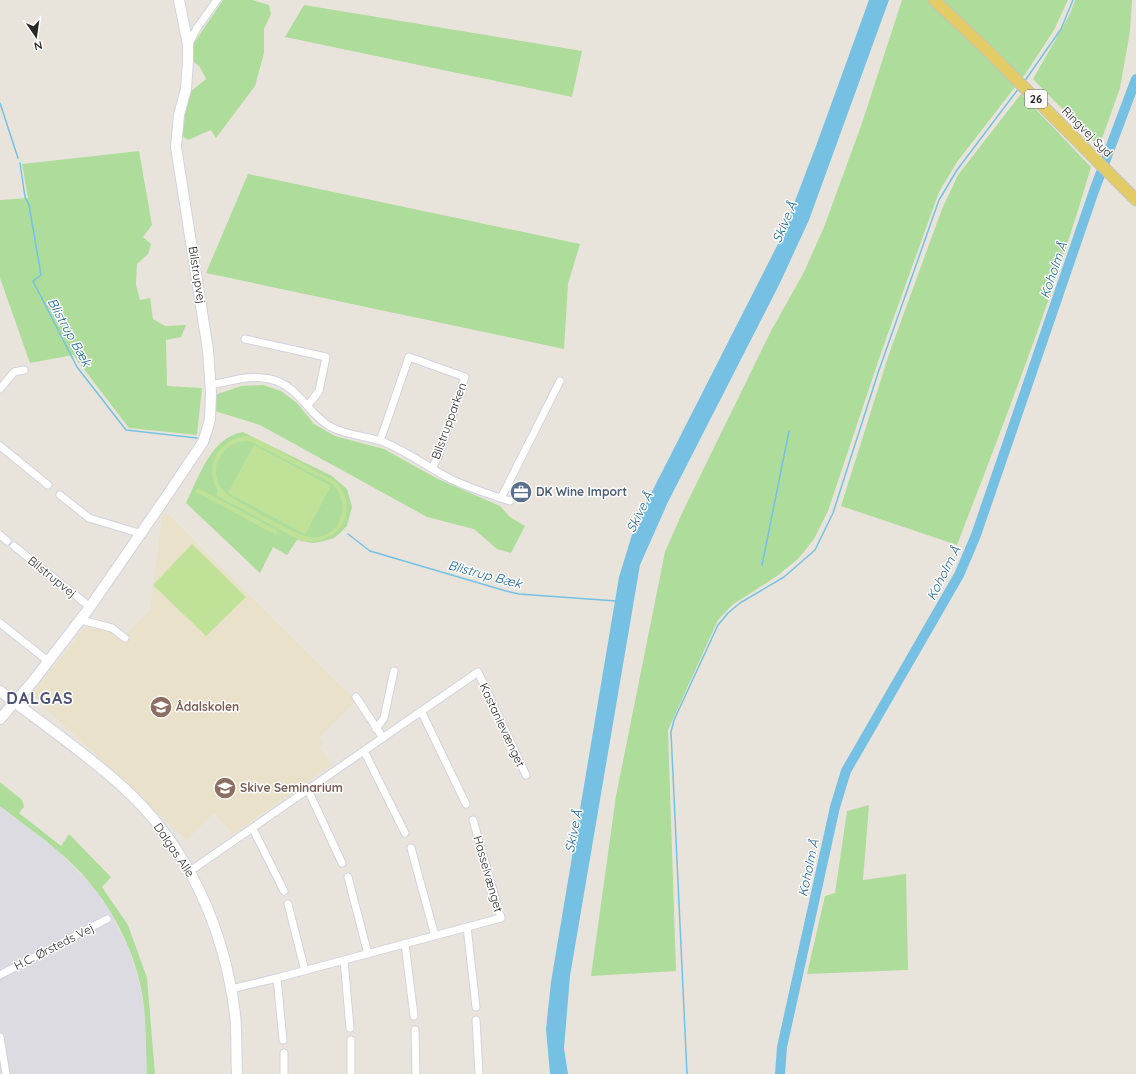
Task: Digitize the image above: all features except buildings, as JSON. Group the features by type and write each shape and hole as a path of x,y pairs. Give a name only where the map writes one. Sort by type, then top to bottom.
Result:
{"main road":[{"name":"Ringvej Syd","path":"934,0 987,50 1136,200"}],"street":[{"name":"Bilstrupvej","path":"0,719 81,620 142,534 203,442 210,419 208,350 176,147 179,115 186,89 188,45 179,0"},
{"path":"188,45 197,28 217,0"},
{"path":"245,339 326,357 319,391 308,405"},
{"name":"Bilstrupparken","path":"380,441 409,358 465,377 438,457 432,468"},
{"path":"0,389 14,372 24,370"},
{"name":"Bilstrupparken","path":"210,385 244,378 257,377 271,379 296,392 321,420 339,431 380,441 414,457 455,481 510,501"},
{"path":"501,498 560,382"},
{"path":"0,446 48,485"},
{"path":"60,495 89,518 142,534"},
{"path":"0,535 7,540"},
{"name":"Bilstrupvej","path":"14,546 90,607"},
{"path":"81,620 112,628 125,638"},
{"path":"0,623 48,662"},
{"path":"376,729 384,718 394,671"},
{"name":"Kastanievænget","path":"190,871 253,829 478,672 526,775"},
{"name":"Dalgas Alle","path":"0,691 124,787 159,826 190,871 201,892 216,929 231,989 235,1016 237,1074"},
{"path":"356,697 382,738"},
{"path":"421,711 466,804"},
{"path":"364,751 405,833"},
{"path":"308,790 342,863"},
{"name":"Hasselvænget","path":"231,989 305,971 501,918 473,820"},
{"path":"253,829 284,891"},
{"path":"411,848 435,936"},
{"path":"348,877 368,954"},
{"path":"288,904 305,971"},
{"name":"H.C. Ørsteds Vej","path":"0,975 107,919"},
{"path":"468,927 476,1007"},
{"path":"405,944 414,1016"},
{"path":"344,960 350,1028"},
{"path":"277,978 283,1040"},
{"path":"476,1020 479,1074"},
{"path":"415,1030 416,1074"},
{"path":"0,1036 6,1074"},
{"path":"351,1040 351,1074"},
{"path":"284,1053 284,1074"}],"shaded area":[{"path":"168,514 356,701 319,738 323,743 320,747 331,765 233,834 214,813 187,840 31,695 85,627 111,630 121,639 150,610 162,518"},
{"path":"0,806 59,852 94,888 110,912 127,945 137,973 144,1007 147,1074 0,1074"}],"green space":[{"path":"223,0 252,0 269,5 271,14 264,29 264,53 255,86 216,138 211,130 188,140 180,134 190,92 206,79 200,67 193,61 194,43"},
{"path":"902,0 1068,0 1054,30 1026,73 957,162 939,192 881,353 828,511 814,539 799,558 777,576 732,605 718,620 668,730 676,971 591,976 616,796 665,552 683,511 771,331 804,272 824,227 861,126"},
{"path":"1075,0 1132,0 1130,31 1120,88 1099,147 1033,79 1070,14"},
{"path":"304,5 582,51 572,97 285,37"},
{"path":"1021,94 1091,167 1077,215 1045,310 957,545 841,506 889,354 942,209 958,175"},
{"path":"139,151 152,225 143,237 151,244 148,254 137,264 136,285 140,300 150,298 153,319 165,326 186,325 181,337 166,340 167,386 202,388 197,435 129,428 73,355 30,363 0,278 0,200 28,198 22,164"},
{"path":"248,174 580,244 568,284 564,349 206,273"},
{"path":"263,385 281,391 297,403 314,424 335,436 384,449 438,479 500,506 510,517 525,526 511,553 497,549 474,529 427,517 260,425 215,411 215,395 241,386"},
{"path":"243,432 332,476 347,489 352,507 347,526 334,538 312,543 297,540 287,555 273,547 260,573 186,503 201,470 214,450 232,435"},
{"path":"249,436 259,440 336,482 344,493 347,502 346,518 341,527 334,534 322,540 314,542 299,540 216,495 218,491 212,472 213,463 222,447 239,438","holes":["249,441 328,481 336,488 341,497 341,516 337,525 330,532 321,536 310,537 282,526 231,497 222,490 216,472 218,462 222,454 229,447 238,442"]},
{"path":"254,445 331,486 305,534 228,493"},
{"path":"198,488 278,531 276,535 196,492"},
{"path":"192,544 246,597 206,636 153,585"},
{"path":"0,782 22,800 24,807 19,813 61,846 69,834 111,877 102,887 128,925 147,978 155,1074 147,1074 145,1015 140,985 126,941 116,921 90,883 74,866 51,845 0,806"},
{"path":"869,805 863,880 906,874 908,970 807,974 825,896 835,893 847,811"}],"water":[{"path":"869,0 889,0 809,220 780,283 668,502 640,565 570,976 564,1048 568,1074 550,1074 546,1029 551,982 619,577 635,525 780,240"}],"waterway":[{"path":"1024,82 1061,29 1073,0"},
{"name":"Koholm Å","path":"780,1074 782,1047 835,807 846,771 959,575 976,535 1094,191 1136,79"},
{"path":"687,1074 671,732 674,720 718,625 728,613 740,603 784,577 815,550 833,513 878,373 939,200 957,170 1019,88"},
{"name":"Blistrup Bæk","path":"0,103 18,158"},
{"name":"Blistrup Bæk","path":"20,163 25,197 29,205 41,275 33,281 77,367 126,430 197,438"},
{"path":"762,565 789,431"},
{"name":"Blistrup Bæk","path":"348,534 370,551 506,591 519,594 616,601"}],"place":[{"name":"DK Wine Import","path":"521,492"},
{"name":"Ådalskolen","path":"161,707"},
{"name":"Skive Seminarium","path":"225,788"}],"district":[{"name":"DALGAS","path":"40,698"}],"water label":[{"name":"Skive Å","path":"784,222"},
{"name":"Skive Å","path":"639,512"},
{"name":"Skive Å","path":"573,831"}]}
